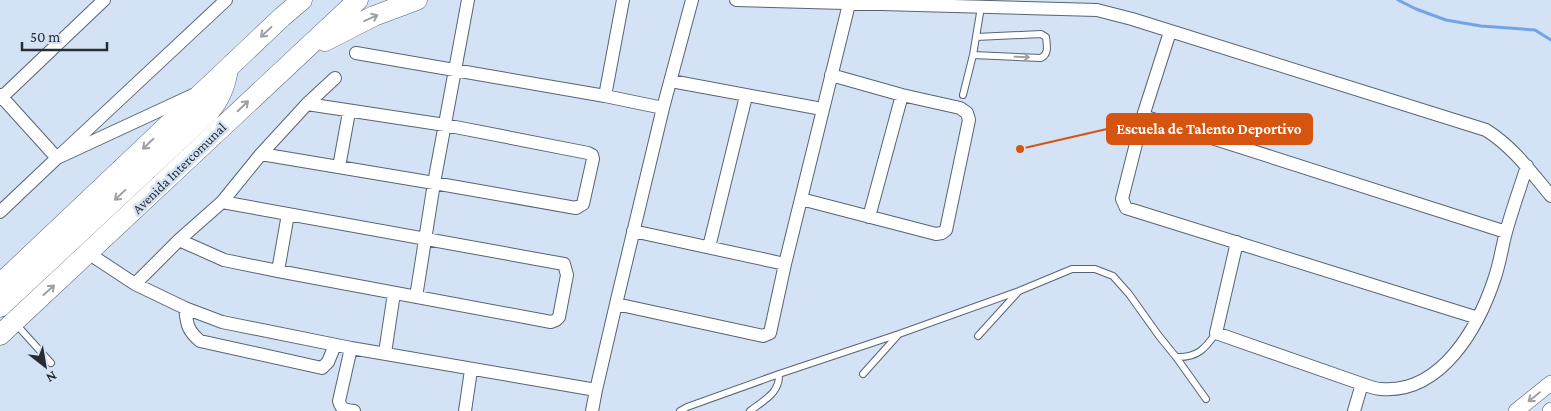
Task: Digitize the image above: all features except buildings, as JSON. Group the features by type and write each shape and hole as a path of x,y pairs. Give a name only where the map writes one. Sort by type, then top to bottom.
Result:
{"main road":[{"path":"0,284 205,89 302,0"},
{"name":"Avenida Intercomunal","path":"5,327 90,252 358,0"},
{"path":"297,58 348,29 417,0"},
{"path":"0,307 216,105 224,87 228,68"},
{"path":"51,259 90,252 99,215"},
{"path":"5,327 20,288"}],"street":[{"path":"57,158 1,97 104,0"},
{"path":"0,212 226,0"},
{"path":"416,297 434,183 468,0"},
{"path":"605,96 623,0"},
{"path":"592,411 633,231 692,0"},
{"path":"736,0 1096,10 1132,19 1486,130 1500,139 1527,166 1551,196"},
{"path":"616,304 762,336 770,333 822,109 849,4"},
{"path":"1170,32 1143,116 1122,199 1126,208 1478,318"},
{"path":"356,53 605,96 663,108"},
{"path":"801,199 936,234 942,234 946,230 970,120 967,113 960,108 902,95 831,75"},
{"path":"135,284 179,240 222,202 261,154 334,78"},
{"path":"671,80 746,96 822,109"},
{"path":"57,158 205,89"},
{"path":"868,217 902,95"},
{"path":"709,247 746,96"},
{"path":"261,154 576,208 583,204 593,159 592,155 588,153 445,125 349,112 307,104"},
{"path":"338,167 349,112"},
{"path":"1143,116 1506,232"},
{"path":"1237,242 1216,333 1362,384 1380,389 1396,388 1425,379 1444,365 1467,339 1496,276 1506,232 1527,166"},
{"path":"179,240 224,260 278,271 551,322 559,317 567,275 564,264 222,202"},
{"path":"278,271 288,214"},
{"path":"633,231 785,264"},
{"path":"90,252 97,259 135,284 185,308 222,322 471,370 596,390"},
{"path":"384,353 394,293"},
{"path":"185,308 188,327 191,333 200,341 322,368 328,362 335,345"},
{"path":"351,348 339,401 340,406 344,410 354,411"},
{"path":"465,411 471,370"},
{"path":"1516,411 1551,383"},
{"path":"1354,411 1362,384"}],"lane":[{"path":"964,95 981,8"},
{"path":"973,55 1041,58 1047,52 1046,37 1042,34 976,37"},
{"path":"680,411 778,374 899,334 1019,291 1072,269 1095,269 1113,276 1129,294 1206,400"},
{"path":"978,336 1019,291"},
{"path":"5,327 51,363"},
{"path":"1176,357 1188,357 1198,353 1216,333"},
{"path":"863,374 899,334"},
{"path":"750,411 776,391 779,383 778,374"}],"waterway":[{"path":"1398,0 1446,20 1481,26 1535,30 1551,40"}],"place":[{"name":"Escuela de Talento Deportivo","path":"1020,149"}]}
